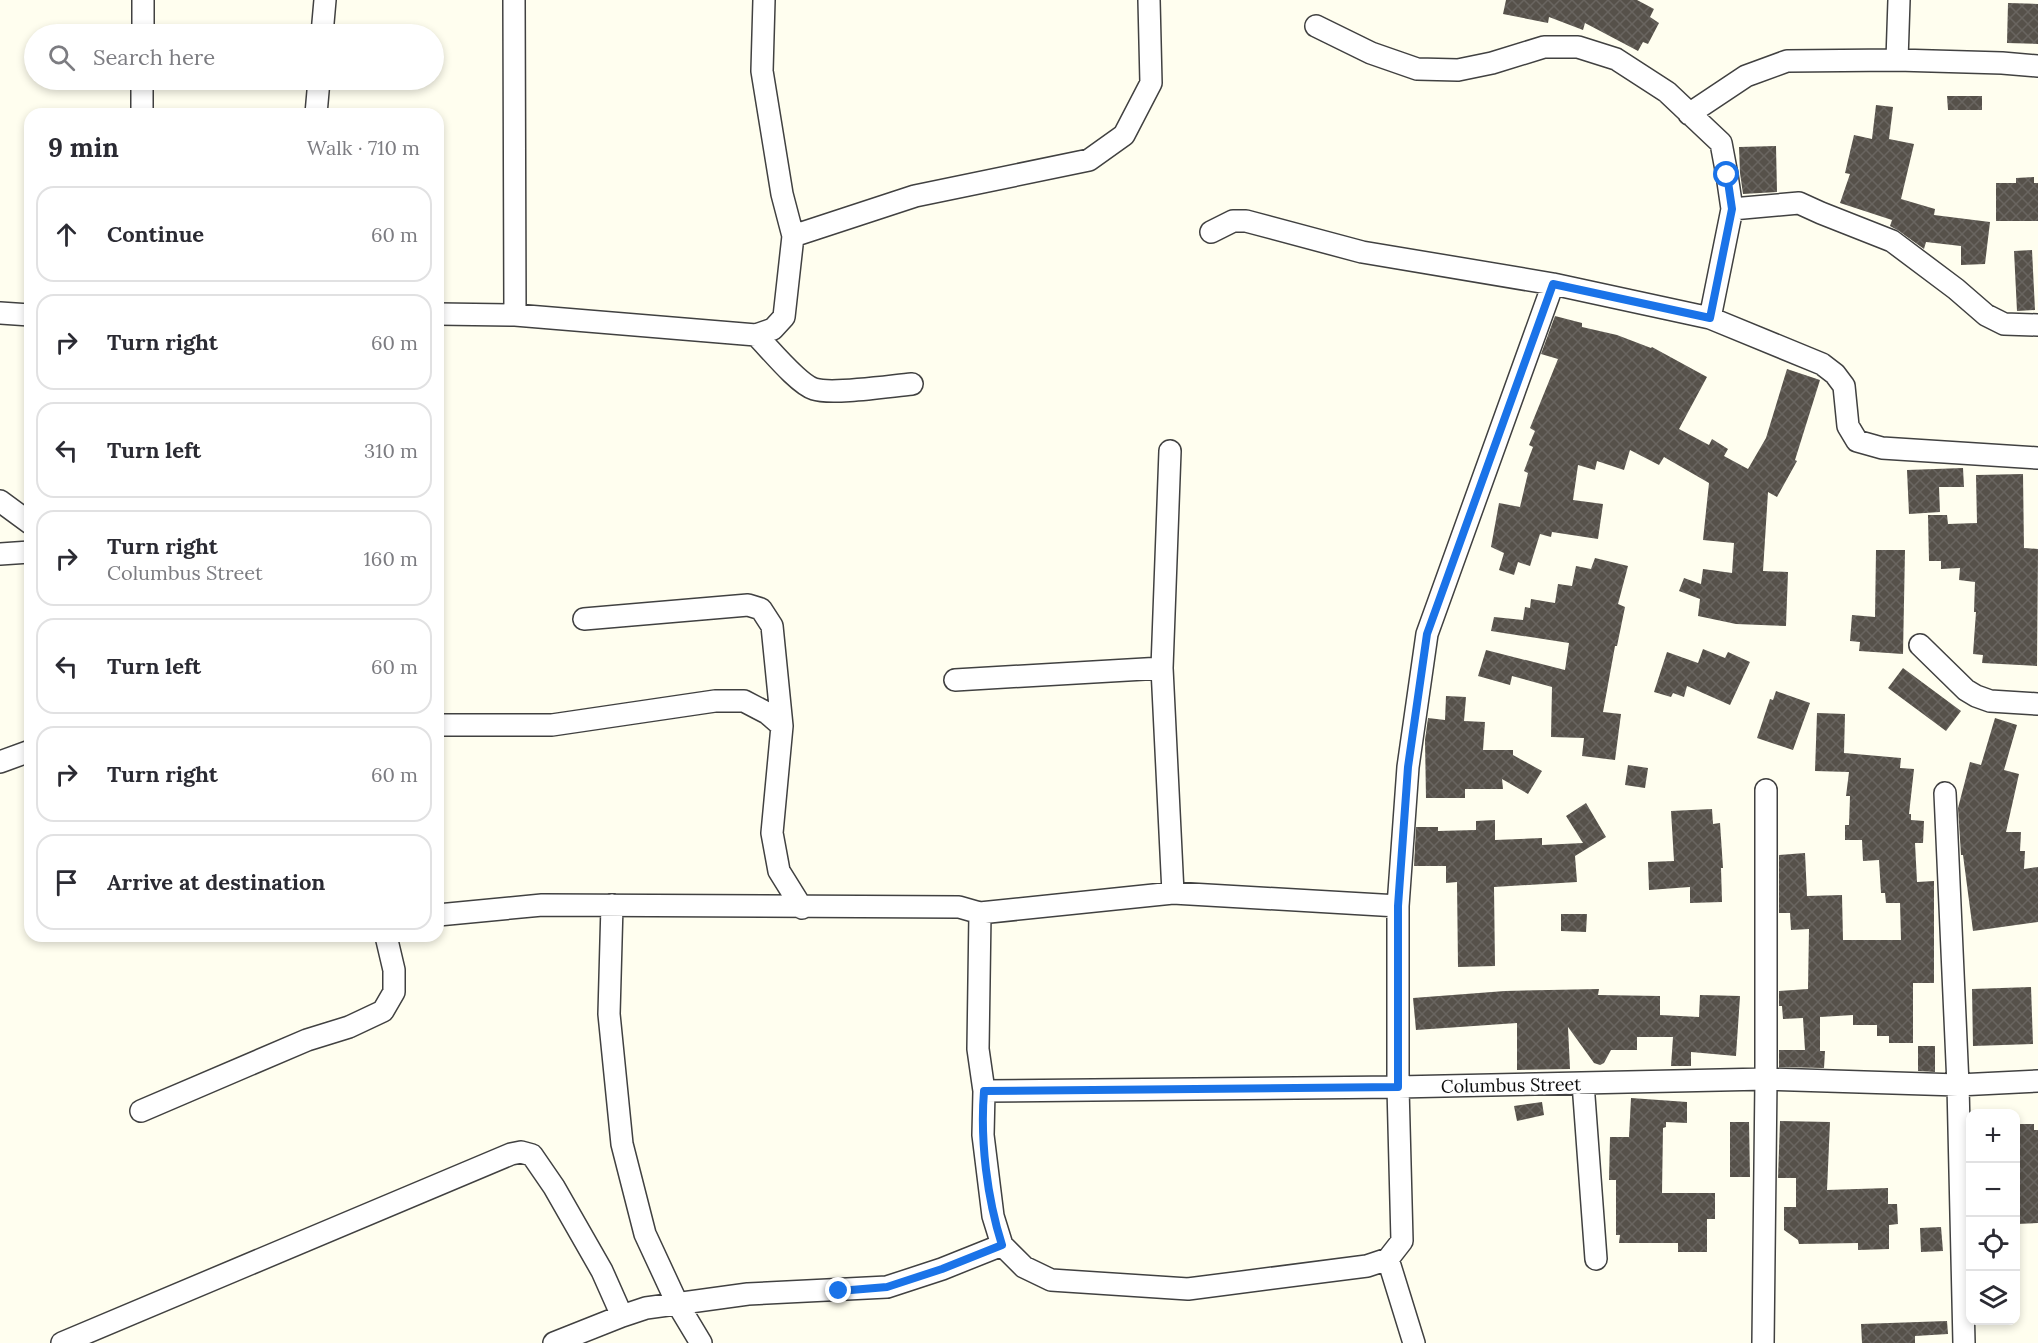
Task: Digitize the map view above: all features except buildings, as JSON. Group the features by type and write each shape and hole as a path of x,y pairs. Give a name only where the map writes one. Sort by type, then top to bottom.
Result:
{"street":[{"path":"142,24 143,0"},
{"path":"323,24 325,0"},
{"path":"514,0 515,315"},
{"path":"444,314 515,315 756,335 773,329 784,317 793,236 782,194 762,71 764,0"},
{"path":"793,236 915,196 1089,160 1124,135 1151,83 1149,0"},
{"path":"1897,60 1899,0"},
{"path":"1316,26 1371,53 1417,69 1458,70 1492,63 1544,47 1578,47 1616,59 1666,92 1720,143 1732,209 1710,318"},
{"path":"1689,114 1746,76 1787,62 1897,60 2038,66"},
{"path":"142,90 142,108"},
{"path":"317,108 318,90"},
{"path":"1732,209 1799,203 1892,241 1986,315 2004,324 2038,325"},
{"path":"1211,232 1233,221 1246,220 1362,252 1553,284 1710,318 1821,364 1835,374 1844,386 1848,426 1857,441 1882,448 2038,458"},
{"path":"980,912 978,1049 984,1091 983,1135 993,1216 1002,1245 1024,1267 1051,1280 1188,1289 1367,1266 1388,1259 1402,1241 1398,1087 1398,906 1408,767 1427,634 1553,284"},
{"path":"0,314 24,315"},
{"path":"756,335 801,381 814,389 833,390 912,384"},
{"path":"1170,451 1162,668 1173,893"},
{"path":"0,501 24,519"},
{"path":"0,554 24,552"},
{"path":"584,619 748,605 761,609 772,626 782,726 772,833 779,871 802,908"},
{"path":"1920,645 1966,690 1976,696 1990,701 2038,704"},
{"path":"955,680 1162,668"},
{"path":"444,725 552,725 715,701 744,701 767,712 782,726"},
{"path":"0,762 24,753"},
{"path":"1762,1343 1766,1079 1766,790"},
{"path":"1946,793 1958,1085 1964,1343"},
{"path":"444,914 542,905 959,908 980,912 1173,893 1398,906"},
{"path":"612,905 609,1014 622,1144 645,1234 677,1303 701,1343"},
{"path":"141,1111 307,1040 350,1027 383,1011 394,992 394,970 387,942"},
{"name":"Columbus Street","path":"984,1091 1398,1087 1766,1079 1958,1085 2038,1081"},
{"path":"1583,1083 1596,1259"},
{"path":"62,1343 521,1152 531,1155 554,1187 602,1271 622,1316"},
{"path":"554,1343 646,1308 748,1294 887,1287 942,1269 1002,1245"},
{"path":"1388,1259 1414,1343"}],"route":[{"path":"839,1291 887,1287 942,1269 1002,1245 993,1216 983,1135 984,1091 1398,1087 1398,906 1408,767 1427,634 1466,524 1553,284 1710,318 1732,209 1727,175"}]}
